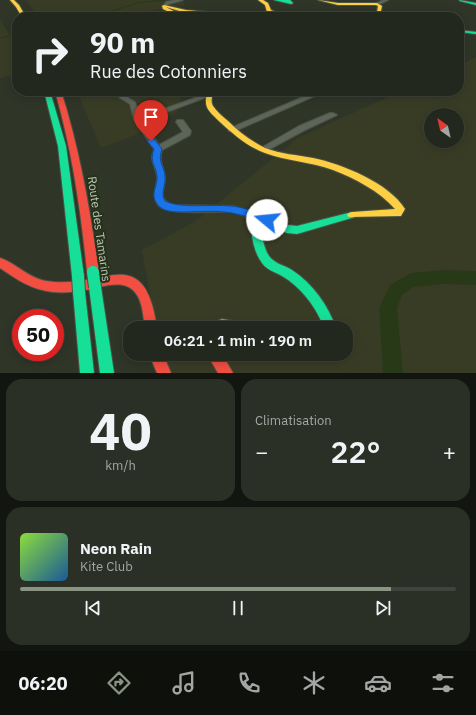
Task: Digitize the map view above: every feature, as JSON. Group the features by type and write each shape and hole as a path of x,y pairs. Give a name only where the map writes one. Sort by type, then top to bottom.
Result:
{"main road":[{"path":"12,0 20,12"},
{"path":"20,0 29,12"},
{"path":"260,0 267,4 269,11 272,12"},
{"path":"276,0 291,4 288,0"},
{"path":"320,0 345,4 381,2 379,11 381,12"},
{"path":"461,0 476,4"},
{"path":"172,12 164,8 164,6 166,5 178,10 216,12"},
{"path":"464,32 476,33"},
{"path":"48,96 62,146 78,276 87,373"},
{"name":"Route des Tamarins","path":"59,96 73,142 89,233 107,373"},
{"path":"208,96 210,107 244,139 263,150 283,157 319,163 352,175 399,204 400,209 398,214 386,212 342,218 311,227 291,230 260,218 255,222 262,254 269,264 289,274 307,292 325,315 327,321"},
{"path":"0,262 31,283 52,288 68,288 108,280 129,280 139,286 144,295 150,321"},
{"path":"159,361 164,373"},
{"path":"218,361 226,373"}],"street":[{"path":"166,5 167,3 181,0"},
{"path":"122,96 133,103 138,120 158,149"},
{"path":"138,120 200,96"},
{"path":"232,128 311,96"},
{"path":"263,150 302,128 333,115"},
{"path":"180,122 187,131 186,133 158,149 156,156 157,166 161,176 158,196 162,204 170,208 178,209 232,209 260,218"}],"green space":[{"path":"26,0 182,0 185,5 142,12 34,12"},
{"path":"0,20 12,38 12,75 0,78"},
{"path":"476,57 476,373 165,373 162,361 353,361 353,321 155,321 142,250 196,221 298,138 390,96 464,96 464,63"},
{"path":"79,96 182,96 177,112 135,135 101,148"}],"waterway":[{"path":"109,12 137,3 164,0"},
{"path":"0,38 12,36"},
{"path":"393,373 388,308 396,290 411,280 443,277 476,278"}],"traffic: fast":[{"path":"276,0 291,3 288,0"},
{"path":"461,0 476,4"},
{"path":"464,32 476,33"},
{"path":"48,96 62,146 78,276"},
{"path":"327,321 319,305 307,290 287,273 273,266 263,256 257,237 255,222 260,218 287,229 297,230 352,215"},
{"path":"93,272 95,287"},
{"path":"78,276 79,292"},
{"path":"95,287 107,373"},
{"path":"79,292 87,373"}],"traffic: slow":[{"path":"12,0 21,12"},
{"path":"260,0 267,4 269,11 272,12"},
{"path":"320,0 338,4 377,4 380,6 379,11 381,12"},
{"path":"172,12 164,8 164,6 177,10 197,12"},
{"path":"209,96 208,102 210,107 234,131 248,141 262,149 274,153 313,161 348,173 373,186 393,201 400,209 398,214 374,213 352,215"}],"traffic: jam":[{"path":"60,96 76,158 93,272"},
{"path":"0,262 31,282 45,286 73,287 120,279 126,280 138,287 144,296 148,306 150,321"},
{"path":"159,361 164,373"},
{"path":"218,361 226,373"}],"route":[{"path":"151,141 158,149 156,156 157,166 161,176 158,196 162,204 170,208 178,209 232,209 267,220"}]}
